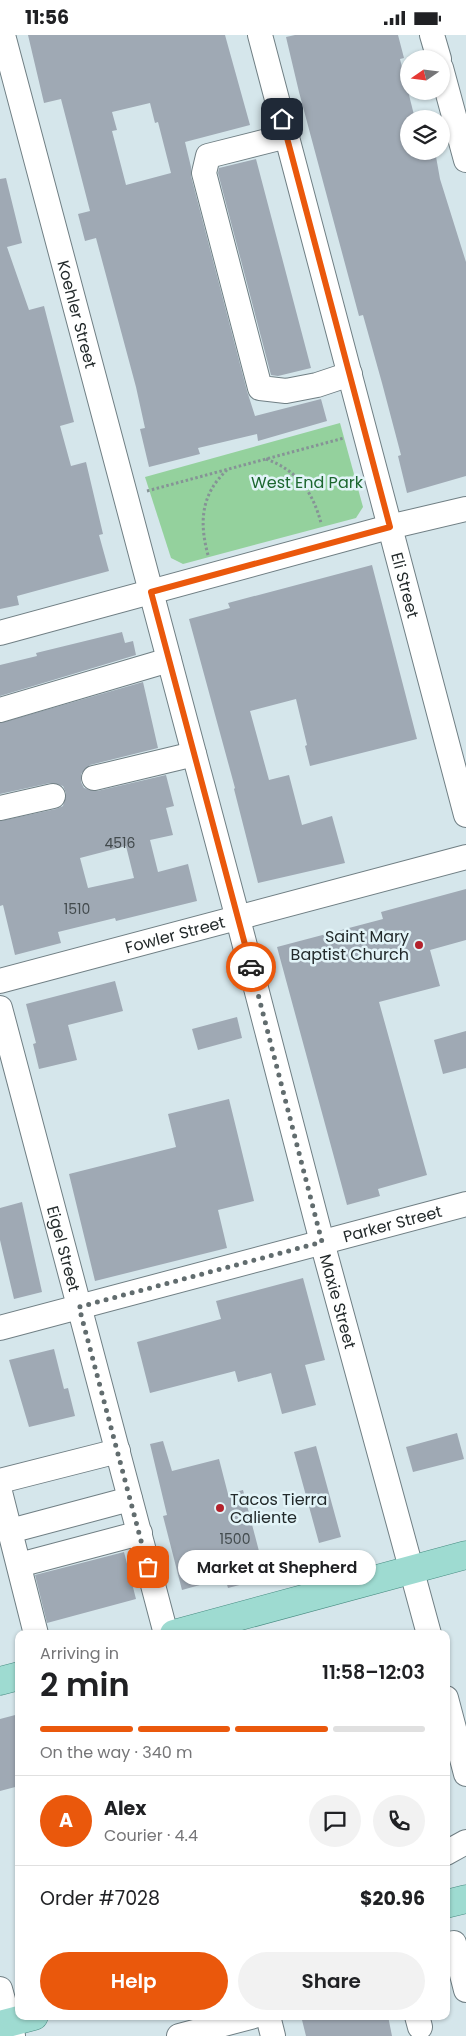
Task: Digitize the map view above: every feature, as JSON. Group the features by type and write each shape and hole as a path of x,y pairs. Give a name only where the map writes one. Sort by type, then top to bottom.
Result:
{"main road":[{"path":"189,1630 466,1555"},
{"path":"0,1681 15,1677"},
{"path":"450,1903 466,1899"}],"street":[{"name":"Koehler Street","path":"3,35 151,592"},
{"name":"Eli Street","path":"260,35 466,815"},
{"path":"432,35 436,50"},
{"path":"450,100 466,160"},
{"path":"286,135 208,156 204,173 260,388 286,391 317,385 350,374"},
{"path":"0,633 390,527 466,509"},
{"name":"Maxie Street","path":"151,592 322,1242 428,1630"},
{"path":"0,710 169,660"},
{"path":"94,779 194,754"},
{"path":"0,808 53,796"},
{"name":"Fowler Street","path":"0,981 466,857"},
{"name":"Eigel Street","path":"0,1008 165,1630"},
{"name":"Parker Street","path":"0,1328 466,1204"},
{"path":"0,1481 118,1451"},
{"path":"0,1492 35,1630"},
{"path":"10,1531 130,1499"},
{"path":"19,1565 140,1533"},
{"path":"450,1716 466,1774"},
{"path":"450,1851 466,1842"},
{"path":"450,1944 454,1943 466,1990"},
{"path":"0,1989 14,2025"},
{"path":"180,2036 239,2020"},
{"path":"269,2020 273,2036"}],"path":[{"path":"146,491 365,432"},
{"path":"266,459 289,470 301,480 316,503 327,544"},
{"path":"213,575 202,532 203,506 220,477 229,468"}],"green space":[{"name":"West End Park","path":"340,423 363,507 356,518 183,564 171,558 145,477"}],"building":[{"path":"28,35 225,35 250,125 185,142 191,167 191,176 247,391 255,416 321,399 327,421 258,441 257,434 198,448 200,454 149,467 140,429 145,428 136,387 96,238 85,241 78,214 90,211 61,99 44,103","holes":["150,103 155,123 158,122 171,173 126,185 112,131 117,130 112,112"]},
{"path":"295,35 398,35 402,50 400,50 400,100 410,100 413,110 400,110 400,160 437,160 440,179 466,262 466,476 407,493 398,456 401,455 382,383 363,315 359,316 286,37"},
{"path":"256,159 311,368 278,376 271,375 218,173 219,168"},
{"path":"6,178 22,243 7,247 29,310 44,306 74,422 60,426 71,466 86,462 103,534 99,535 109,571 17,596 19,605 0,609 0,179"},
{"path":"372,565 417,739 310,766 296,699 250,711 269,780 289,775 302,825 332,816 345,863 258,883 235,788 189,619 230,608 228,603"},
{"path":"122,632 125,643 133,641 136,655 0,696 0,665 37,656 36,653"},
{"path":"143,682 158,748 90,765 81,774 81,782 84,788 97,791 166,775 174,806 166,808 173,835 150,840 158,872 188,864 197,901 116,921 115,918 58,932 61,943 15,955 3,905 0,906 0,821 56,809 63,806 66,793 63,786 50,783 0,794 0,723","holes":["126,846 134,878 88,888 80,858"]},
{"path":"466,889 466,940 430,950 440,986 379,1002 427,1175 378,1189 380,1196 347,1205 277,947 383,919 381,912"},
{"path":"115,981 123,1011 68,1025 77,1060 39,1069 33,1044 36,1043 26,1004"},
{"path":"237,1017 242,1038 198,1050 192,1029"},
{"path":"466,1031 466,1068 443,1074 434,1040"},
{"path":"229,1099 254,1201 218,1210 227,1248 95,1281 69,1174 176,1147 168,1114"},
{"path":"22,1202 42,1292 14,1299 0,1240 0,1208"},
{"path":"303,1278 325,1360 305,1365 316,1405 282,1414 271,1373 238,1382 235,1371 150,1393 137,1342 221,1319 216,1301"},
{"path":"54,1349 64,1389 68,1388 75,1416 29,1427 9,1360"},
{"path":"457,1433 464,1459 413,1472 406,1447"},
{"path":"163,1441 172,1471 219,1459 228,1494 243,1490 266,1578 228,1588 225,1578 182,1590 163,1516 167,1515 150,1444"},
{"path":"316,1446 341,1537 319,1543 294,1452"},
{"path":"124,1552 136,1599 47,1623 35,1575"},
{"path":"15,1715 15,1787 0,1791 0,1719"},
{"path":"302,2020 389,2020 392,2036 306,2036"}],"way so far":[{"path":"148,1567 79,1307 322,1242 251,967"}],"place":[{"name":"Saint Mary Baptist Church","path":"419,945"},
{"name":"Tacos Tierra Caliente","path":"220,1508"},
{"name":"Market at Shepherd","path":"148,1567"}],"route":[{"path":"251,967 151,592 390,527 282,119"}]}
